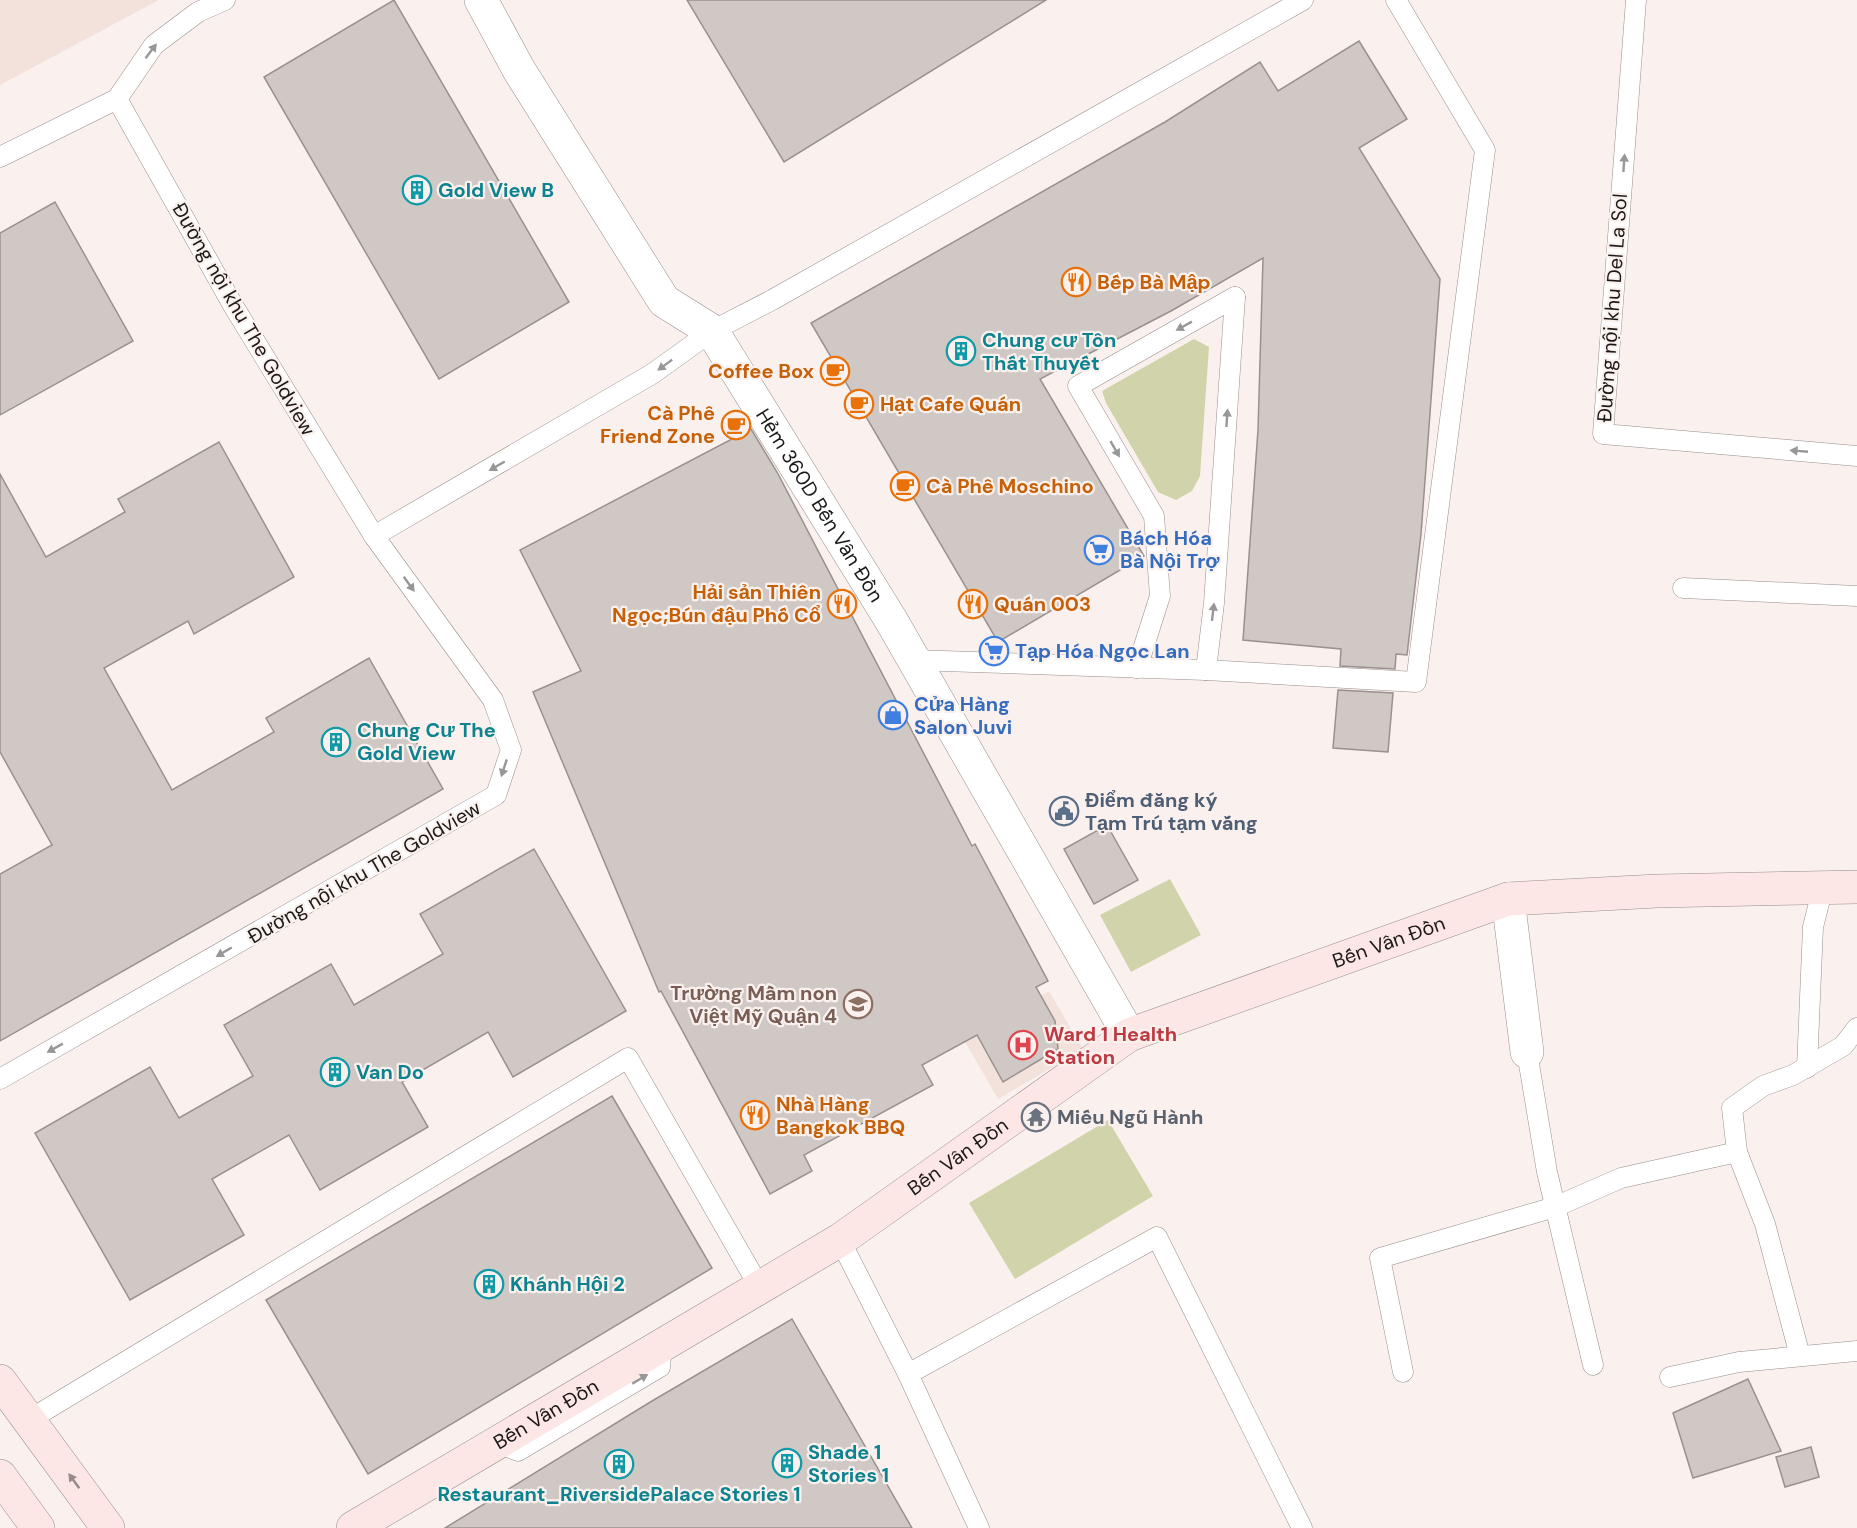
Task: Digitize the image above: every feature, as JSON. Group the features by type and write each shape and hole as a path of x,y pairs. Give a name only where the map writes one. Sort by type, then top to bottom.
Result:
{"main road":[{"name":"Bến Vân Đồn","path":"353,1528 840,1240 1129,1035 1508,899 1657,891 1857,887"},
{"path":"0,1381 108,1528"},
{"path":"0,1476 38,1528"}],"street":[{"name":"Hẻm 360D Bến Vân Đồn","path":"481,0 519,70 664,301 712,331 913,660 1129,1035"},
{"path":"1508,899 1527,1052"}],"lane":[{"path":"0,156 117,99 154,45 198,12 225,0"},
{"path":"374,536 652,374 712,331 782,294 1304,0"},
{"path":"913,660 1206,670 1416,682 1485,150 1396,0"},
{"name":"Đường nội khu Del La Sol","path":"1636,0 1603,434 1857,456"},
{"name":"Đường nội khu The Goldview","path":"0,1079 496,795 511,750 494,700 374,536 234,307 117,99"},
{"path":"1137,668 1160,596 1154,516 1078,386 1235,297 1214,603 1206,670"},
{"path":"1683,588 1857,596"},
{"path":"1807,1068 1813,927 1823,887"},
{"path":"1800,1356 1765,1224 1737,1152 1732,1108 1763,1086 1807,1068 1843,1046 1857,1028"},
{"path":"1527,1052 1546,1172 1593,1365"},
{"path":"29,1420 628,1058 760,1288"},
{"path":"1403,1372 1380,1258 1555,1207 1621,1178 1737,1152"},
{"path":"908,1374 1157,1237 1302,1528"},
{"path":"840,1240 908,1374 979,1528"},
{"path":"1670,1377 1739,1362 1857,1351"}],"shaded area":[{"path":"0,0 159,0 0,85"},
{"name":"Ward 1 Health Station","path":"1049,991 1083,1049 998,1099 964,1040"}],"green space":[{"path":"1194,339 1209,347 1200,476 1192,491 1176,500 1158,492 1106,403 1102,391"},
{"path":"1170,879 1201,935 1131,972 1100,915"},
{"path":"1108,1120 1153,1196 1015,1279 969,1203"}],"building":[{"name":"Gold View B","path":"394,0 569,302 439,379 264,77"},
{"path":"687,0 1046,0 784,162"},
{"name":"Chung cư Tôn Thất Thuyết","path":"1359,41 1407,119 1359,148 1440,279 1421,534 1407,655 1396,654 1395,669 1340,666 1341,649 1243,640 1258,430 1263,258 1171,311 1040,379 1144,556 998,642 811,323 1165,122 1260,62 1278,91"},
{"path":"55,202 133,341 0,415 0,233"},
{"path":"751,429 777,472 972,846 975,844 1048,981 1036,987 1055,1021 1058,1049 1003,1082 977,1035 922,1065 933,1085 804,1155 812,1171 770,1194 661,991 659,992 533,692 581,671 520,550"},
{"name":"Chung Cư The Gold View","path":"219,442 294,577 194,634 188,621 104,668 172,790 274,732 266,718 369,658 443,789 0,1041 0,874 52,845 0,752 0,474 46,557 125,512 118,499"},
{"path":"1338,690 1393,693 1388,752 1333,748"},
{"path":"1107,825 1138,880 1094,904 1064,849"},
{"name":"Van Do","path":"534,849 626,1011 513,1077 488,1032 402,1082 428,1127 320,1190 289,1135 212,1179 244,1235 130,1300 35,1133 150,1067 179,1118 253,1076 224,1025 331,964 354,1005 443,954 420,914"},
{"name":"Khánh Hội 2","path":"612,1096 712,1268 368,1474 266,1300"},
{"name":"Shade 1 Stories 1","path":"792,1319 912,1528 445,1528 652,1401"},
{"path":"1748,1379 1781,1451 1693,1478 1673,1413"},
{"path":"1811,1447 1819,1477 1785,1487 1776,1457"}],"place":[{"name":"Gold View B","path":"417,190"},
{"name":"Bếp Bà Mập","path":"1076,282"},
{"name":"Chung cư Tôn Thất Thuyết","path":"961,351"},
{"name":"Coffee Box","path":"835,371"},
{"name":"Hạt Cafe Quán","path":"859,404"},
{"name":"Cà Phê Friend Zone","path":"736,425"},
{"name":"Cà Phê Moschino","path":"905,486"},
{"name":"Bách Hóa Bà Nội Trợ","path":"1099,550"},
{"name":"Hải sản Thiên Ngọc;Bún đậu Phố Cổ","path":"842,604"},
{"name":"Quán 003","path":"973,604"},
{"name":"Tạp Hóa Ngọc Lan","path":"994,651"},
{"name":"Cửa Hàng Salon Juvi","path":"893,715"},
{"name":"Chung Cư The Gold View","path":"336,742"},
{"name":"Điểm đăng ký Tạm Trú tạm vắng","path":"1064,811"},
{"name":"Trường Mầm non Việt Mỹ Quận 4","path":"858,1004"},
{"name":"Ward 1 Health Station","path":"1023,1045"},
{"name":"Van Do","path":"335,1072"},
{"name":"Nhà Hàng Bangkok BBQ","path":"755,1115"},
{"name":"Miếu Ngũ Hành","path":"1036,1117"},
{"name":"Khánh Hội 2","path":"489,1284"},
{"name":"Shade 1 Stories 1","path":"787,1463"},
{"name":"Restaurant_RiversidePalace Stories 1","path":"619,1464"}]}
